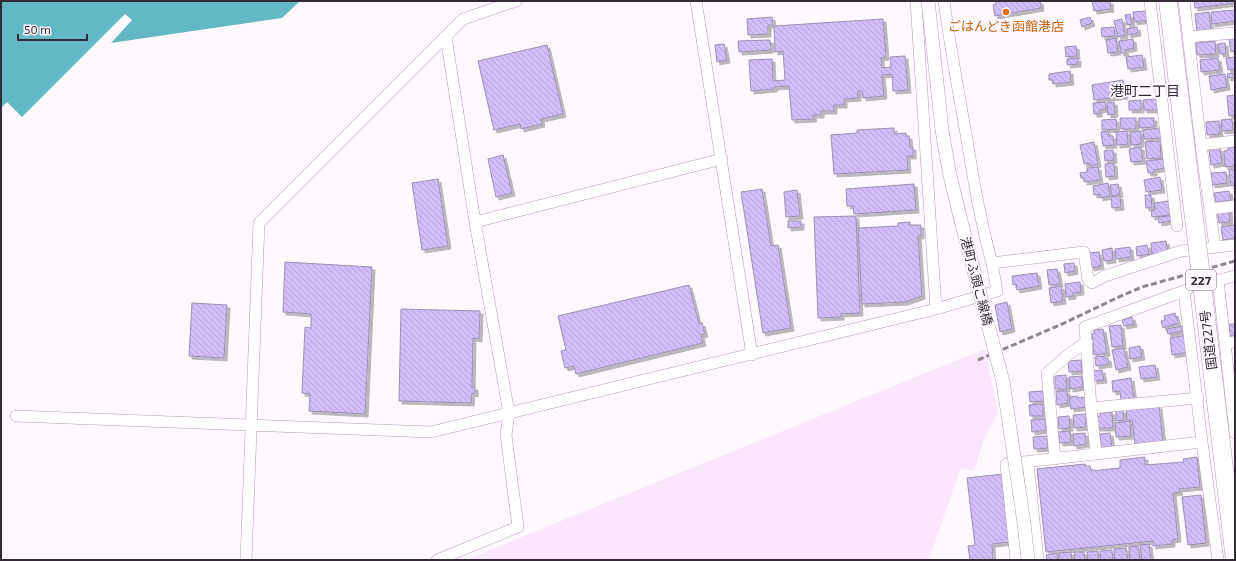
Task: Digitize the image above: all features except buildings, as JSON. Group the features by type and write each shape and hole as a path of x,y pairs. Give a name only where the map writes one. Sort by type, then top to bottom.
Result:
{"highway":[{"name":"国道227号","path":"1168,1 1235,560"}],"street":[{"path":"246,560 259,223 463,19 516,1"},
{"path":"696,1 752,355"},
{"path":"916,1 936,309"},
{"name":"港町ふ頭こ線橋","path":"928,1 942,130 949,171 1003,382 1028,560"},
{"path":"16,416 432,432 752,355 936,309 997,291 992,263 984,236 973,178 952,59 944,1"},
{"path":"1150,1 1177,226"},
{"path":"1184,1 1201,144 1216,247"},
{"path":"1188,37 1235,32"},
{"path":"437,560 518,527 506,435 509,413 475,222 446,36"},
{"path":"1201,144 1235,141"},
{"path":"475,222 722,160"},
{"path":"1210,209 1235,206"},
{"path":"992,263 1084,252 1088,280 1092,283 1105,276 1181,251 1235,245"},
{"path":"1235,276 1216,281 1230,343 1235,433"},
{"path":"1096,454 1085,327 1185,291 1202,442 1218,560"},
{"path":"1055,459 1047,373 1073,351 1087,342"},
{"path":"1091,408 1198,398"},
{"path":"1016,560 1006,464 1202,442"},
{"path":"1028,462 1038,560"}],"shaded area":[{"path":"985,349 998,413 985,437 974,471 960,469 929,560 465,560"}],"water":[{"path":"1,1 300,1 282,18 111,43 132,20 125,14 22,117 7,102 1,108"}],"railway":[{"path":"978,360 1060,325 1142,287 1235,261"}],"place":[{"name":"ごはんどき函館港店","path":"1006,12"}],"district":[{"name":"港町二丁目","path":"1145,90"}]}
